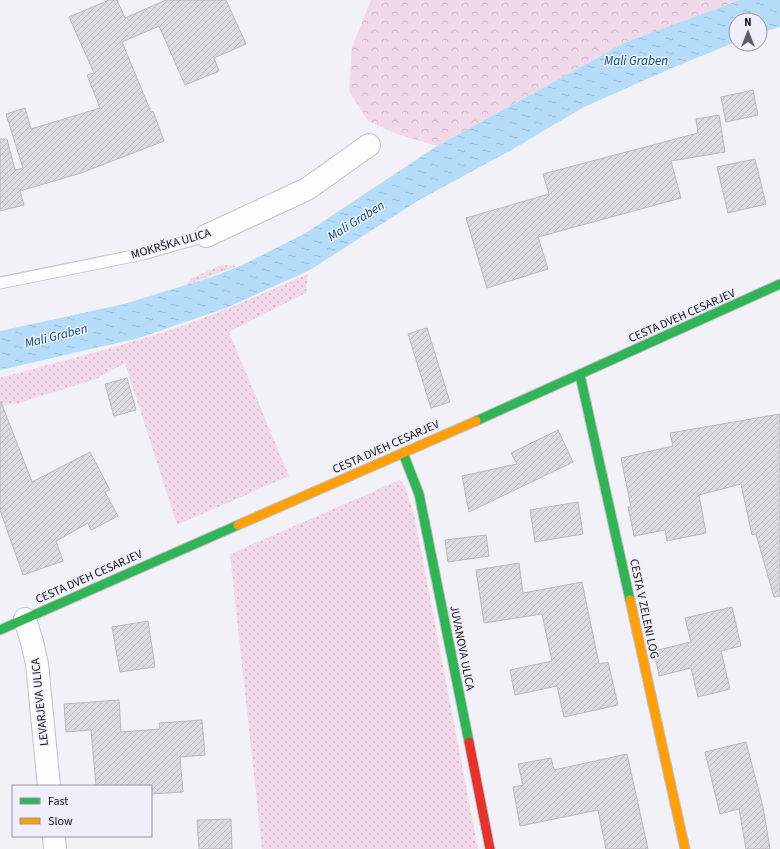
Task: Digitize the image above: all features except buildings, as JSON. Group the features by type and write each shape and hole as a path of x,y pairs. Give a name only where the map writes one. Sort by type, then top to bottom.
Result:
{"street":[{"name":"MOKRŠKA ULICA","path":"206,236 307,190 369,144"},
{"name":"CESTA DVEH CESARJEV","path":"0,630 403,454 780,284"},
{"name":"CESTA V ZELENI LOG","path":"580,375 685,849"},
{"name":"JUVANOVA ULICA","path":"403,454 419,494 490,849"},
{"name":"LEVARJEVA ULICA","path":"25,619 37,664 49,785"},
{"path":"54,837 55,849"}],"lane":[{"name":"MOKRŠKA ULICA","path":"0,283 143,254 206,236"}],"green space":[{"path":"371,0 740,0 626,42 437,146 397,134 368,121 349,91 352,47"},
{"path":"222,265 237,266 186,285 192,278"},
{"path":"308,274 306,293 229,332 289,476 177,525 125,363 96,379 19,403 0,406 0,378 179,327"},
{"path":"400,480 405,486 414,514 478,849 262,849 230,554"}],"water":[{"name":"Mali Graben","path":"740,0 780,0 780,27 768,31 768,12 728,12 728,45 584,107 513,149 419,200 310,270 226,308 139,338 0,370 0,331 124,304 212,277 240,266 304,234 437,146 626,42"}],"traffic: fast":[{"path":"476,421 780,284"},
{"path":"580,375 630,600"},
{"path":"403,453 419,494 469,742"},
{"path":"0,630 238,525"}],"traffic: slow":[{"path":"238,525 476,421"},
{"path":"630,600 685,849"}],"traffic: jam":[{"path":"469,742 490,849"}]}
